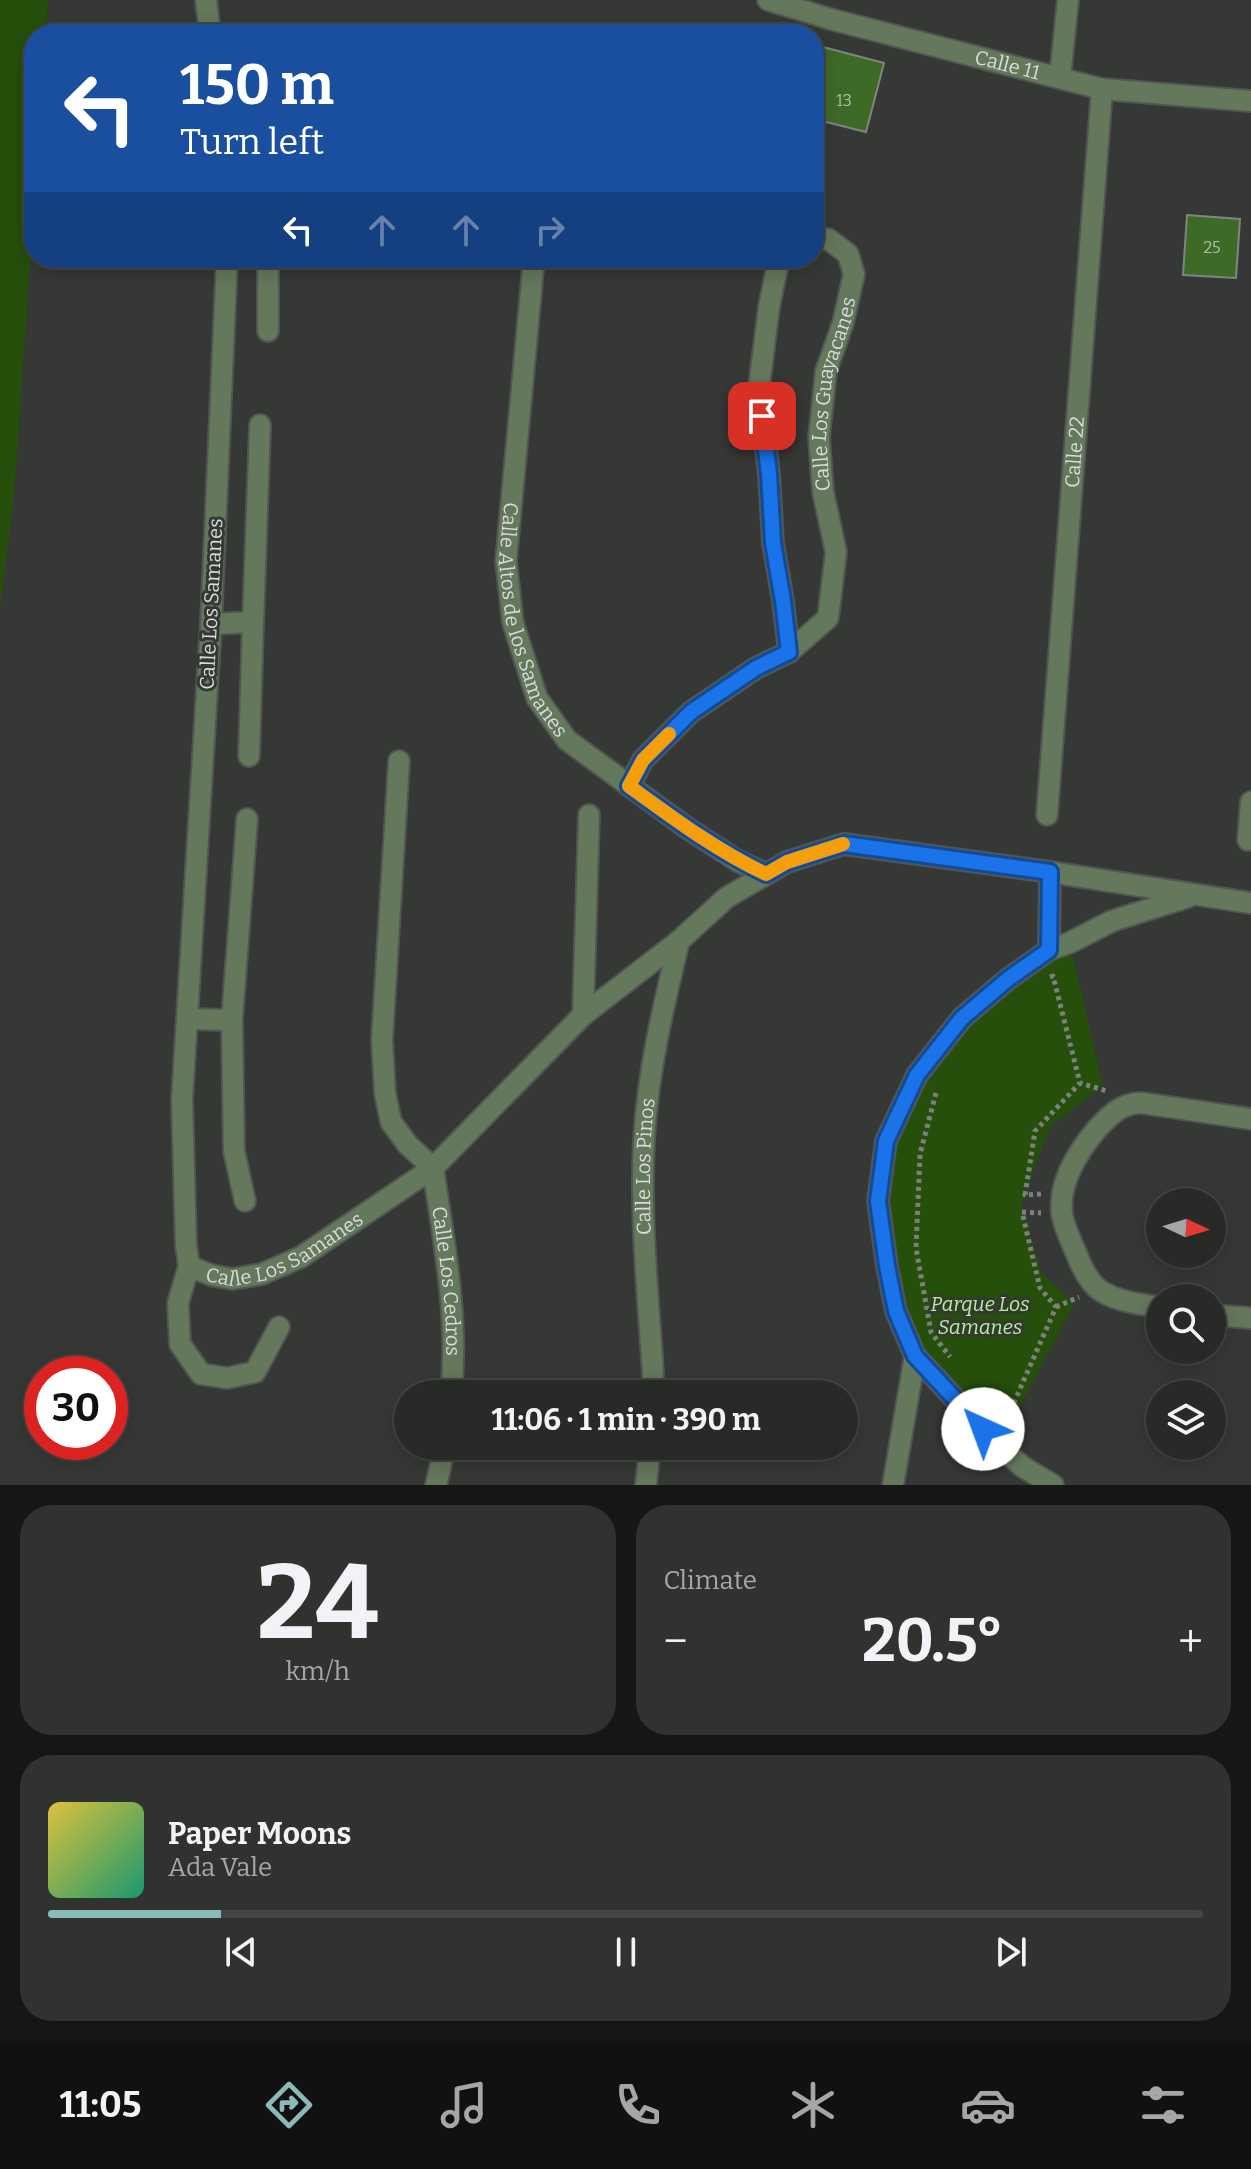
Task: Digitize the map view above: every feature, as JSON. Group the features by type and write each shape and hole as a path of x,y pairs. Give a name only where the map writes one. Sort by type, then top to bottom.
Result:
{"street":[{"path":"206,0 209,24"},
{"name":"Calle 11","path":"768,0 831,9 1102,89 1251,101"},
{"path":"1060,77 1068,0"},
{"name":"Calle 22","path":"1047,815 1102,89"},
{"name":"Calle Los Guayacanes","path":"629,786 643,760 691,712 756,668 789,652 828,618 836,552 823,492 819,437 826,371 843,323 854,274 848,254 824,239"},
{"name":"Calle Los Samanes","path":"227,268 211,624 182,1100 189,1266 232,1279 262,1274 301,1257 433,1168 583,1015 679,941 726,898 787,862 844,844 1251,903"},
{"path":"268,268 268,331"},
{"name":"Calle Altos de los Samanes","path":"533,268 506,561 513,623 537,698 567,740 725,852 766,874"},
{"path":"777,268 759,387 773,543 789,652"},
{"path":"249,756 260,425"},
{"path":"211,624 253,622"},
{"path":"399,761 382,1040 385,1093 391,1122 408,1145 433,1168"},
{"path":"1248,840 1251,802"},
{"path":"583,1015 589,815"},
{"path":"245,1201 234,1151 232,1020 247,819"},
{"path":"1049,950 1050,872"},
{"path":"1053,1485 1023,1467 999,1446 915,1356 896,1311 878,1201 886,1141 917,1075 962,1018 1008,979 1049,950 1112,921 1196,895"},
{"name":"Calle Los Pinos","path":"653,1380 644,1229 644,1140 654,1045 679,941"},
{"path":"187,1019 232,1020"},
{"path":"1146,1305 1117,1300 1098,1289 1082,1266 1062,1204 1067,1175 1085,1143 1105,1119 1124,1105 1133,1103 1251,1119"},
{"name":"Calle Los Cedros","path":"433,1168 449,1273 452,1380"},
{"path":"189,1266 178,1303 180,1344 201,1374 227,1378 255,1372 279,1327"},
{"path":"1226,1316 1251,1318"},
{"path":"893,1485 915,1356"},
{"path":"436,1485 442,1460"},
{"path":"646,1485 649,1460"}],"path":[{"path":"1041,984 1053,976 1080,1083"},
{"path":"939,1082 920,1154 916,1248 931,1332 958,1366"},
{"path":"1080,1083 1115,1093 1124,1105"},
{"path":"1062,1204 1025,1195 1035,1131 1080,1083"},
{"path":"976,1389 1012,1407 1056,1307 1040,1288 1022,1212 1062,1204"}],"green space":[{"path":"0,0 48,0 47,24 24,24 24,268 30,268 14,495 0,607"},
{"name":"Parque Los Samanes","path":"1069,943 1103,1085 1050,1127 1021,1204 1041,1273 1074,1304 999,1446 915,1356 887,1266 886,1141 962,1018"}],"building":[{"path":"824,47 884,63 866,132 824,122"},
{"path":"1187,215 1240,219 1236,278 1183,275"}],"slow traffic":[{"path":"669,734 643,760 629,786 738,861 766,874 787,862 843,844"}],"route":[{"path":"762,416 773,543 789,652 756,668 691,712 643,760 629,786 738,861 766,874 787,862 844,844 1050,872 1049,950 962,1018 917,1075 886,1141 878,1201 896,1311 915,1356 983,1429"}]}
